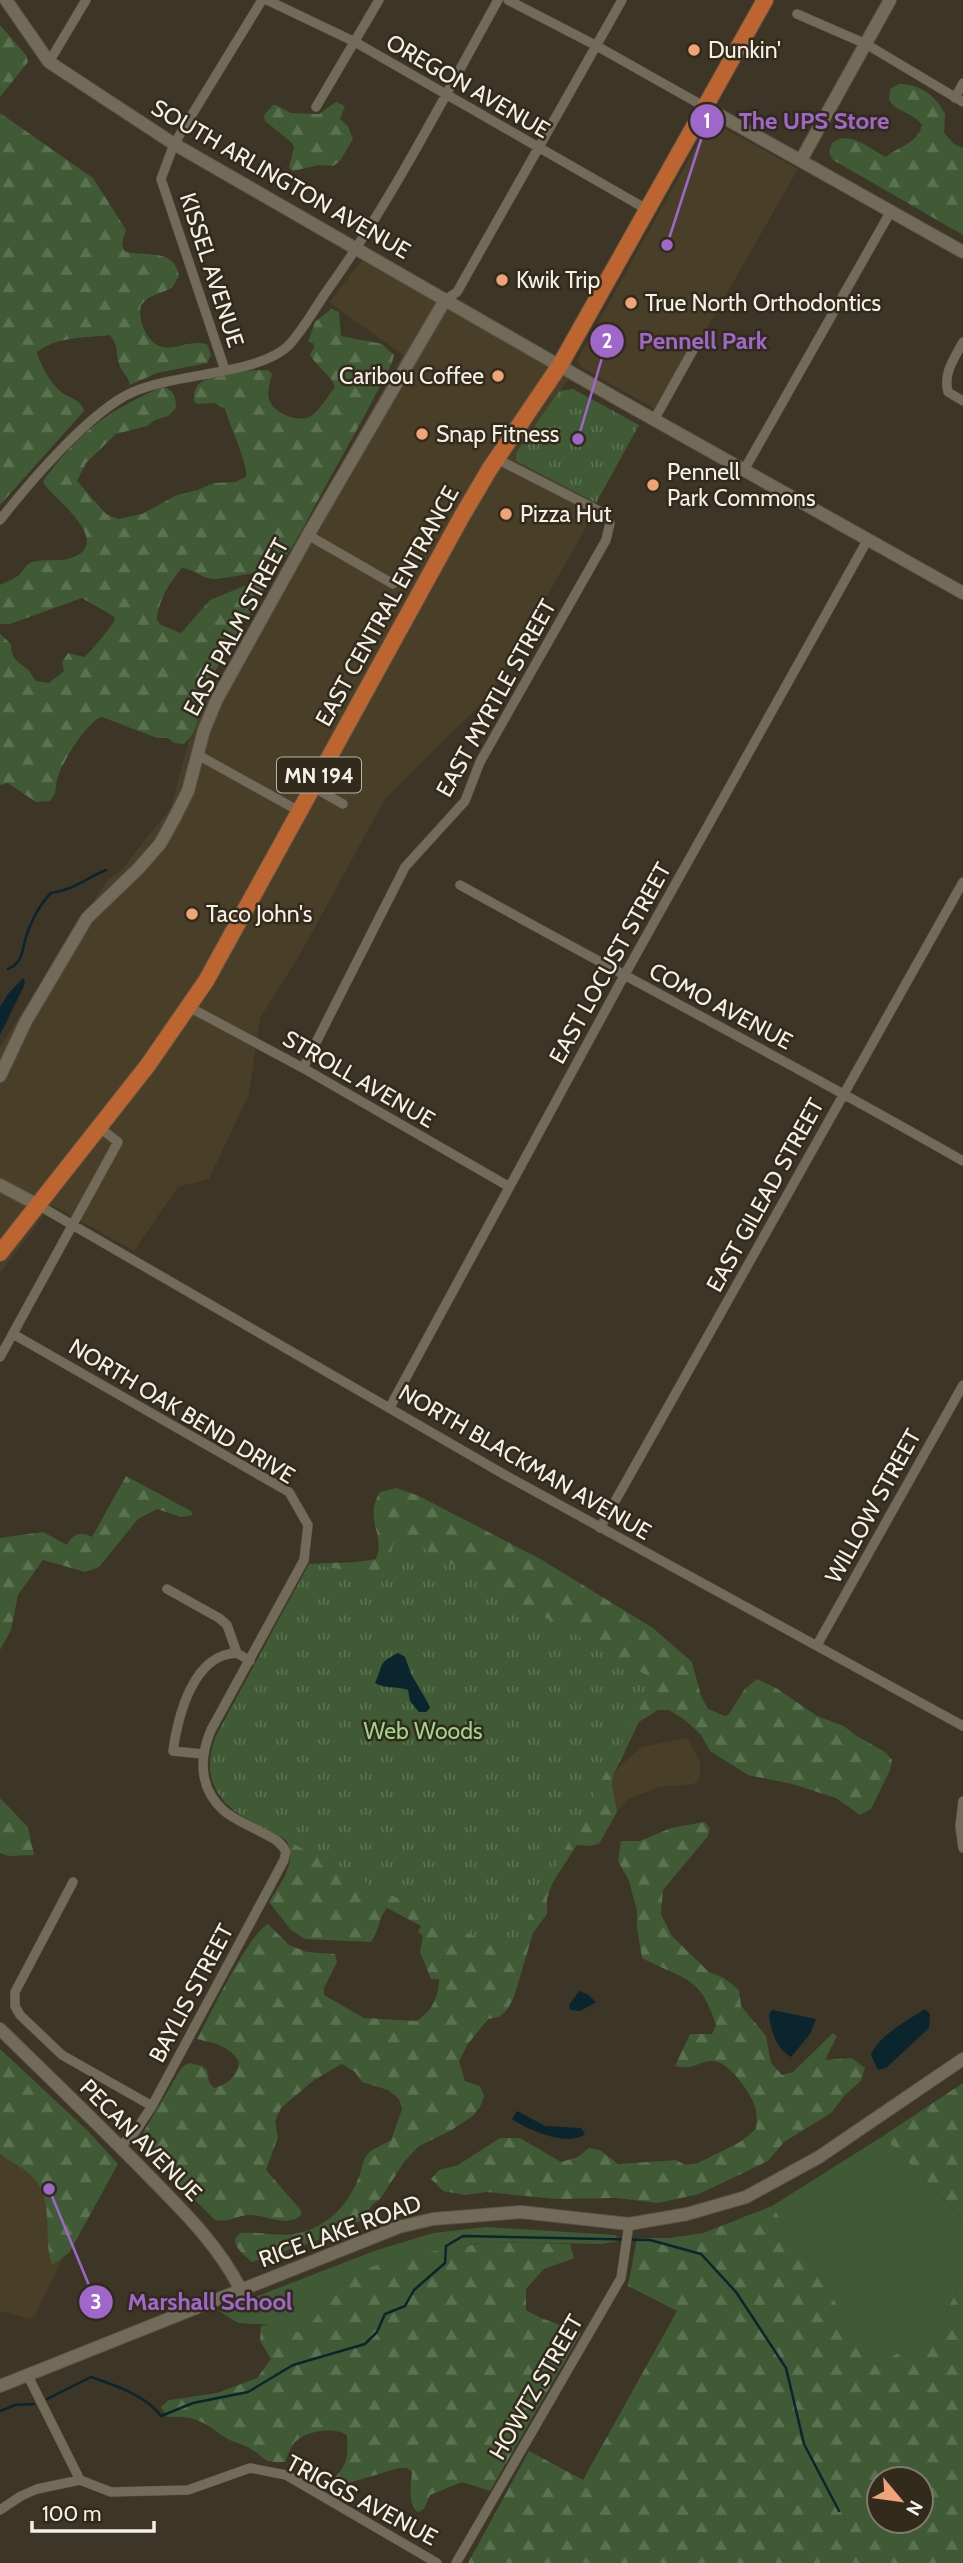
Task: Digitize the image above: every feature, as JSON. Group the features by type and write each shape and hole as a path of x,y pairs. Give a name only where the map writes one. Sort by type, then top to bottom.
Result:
{"highway":[{"name":"MN 194","path":"559,365 765,0"},
{"name":"EAST CENTRAL ENTRANCE","path":"0,1253 100,1128 189,1007 221,955 462,516 559,365"}],"main road":[{"name":"SOUTH ARLINGTON AVENUE","path":"6,0 49,62 174,144 654,420 963,593"},
{"path":"801,160 890,0"},
{"path":"705,107 963,252"},
{"name":"EAST PALM STREET","path":"0,1076 26,1021 87,918 160,844 188,791 204,730 216,699 445,300"},
{"path":"0,1185 38,1205"},
{"name":"PECAN AVENUE","path":"0,2029 120,2146 209,2238 227,2263 241,2290"},
{"name":"RICE LAKE ROAD","path":"0,2386 398,2227 433,2219 521,2212 629,2224 687,2214 746,2197 819,2157 963,2059"}],"street":[{"path":"49,62 86,0"},
{"name":"OREGON AVENUE","path":"265,0 355,42 648,210"},
{"name":"KISSEL AVENUE","path":"225,370 162,179 174,144 265,0"},
{"path":"316,107 379,0"},
{"path":"0,520 18,497 97,415 132,392 173,379 265,361 289,345 357,249 498,0"},
{"path":"508,0 705,107"},
{"path":"445,300 457,292 622,0"},
{"path":"797,13 866,44 959,100 963,83"},
{"path":"744,470 891,211"},
{"path":"654,420 698,341"},
{"path":"963,342 945,381 948,392 963,401"},
{"name":"EAST MYRTLE STREET","path":"303,1068 405,867 466,801 480,762 606,540 610,523 599,511 497,459"},
{"path":"308,535 393,584"},
{"name":"EAST LOCUST STREET","path":"390,1407 508,1186 868,540"},
{"path":"198,755 299,811"},
{"path":"313,787 343,804"},
{"name":"EAST GILEAD STREET","path":"600,1528 963,882"},
{"name":"COMO AVENUE","path":"460,886 844,1093 963,1161"},
{"name":"STROLL AVENUE","path":"189,1007 303,1068 508,1186"},
{"path":"0,1357 118,1142 100,1128"},
{"name":"NORTH BLACKMAN AVENUE","path":"38,1205 600,1528 963,1726"},
{"name":"NORTH OAK BEND DRIVE","path":"13,1334 289,1492 308,1525 304,1560 211,1730 202,1754"},
{"name":"WILLOW STREET","path":"817,1645 963,1385"},
{"path":"167,1590 219,1618 227,1625 237,1653 250,1661"},
{"path":"202,1754 173,1751 177,1723 193,1685 219,1656 237,1653"},
{"name":"BAYLIS STREET","path":"120,2146 133,2135 152,2106 286,1852 278,1841 228,1814 216,1802 205,1780 202,1754"},
{"path":"963,1801 960,1826 963,1849"},
{"path":"74,1882 15,1992 15,2006 20,2015 62,2055 152,2106"},
{"name":"HOWTZ STREET","path":"456,2563 621,2278 629,2224"},
{"path":"0,2510 37,2489 80,2480 27,2374"},
{"name":"TRIGGS AVENUE","path":"80,2480 111,2493 188,2490 250,2468 286,2475 438,2563"}],"shaded area":[{"path":"715,123 798,169 703,335 696,337 655,409 581,367 577,360 705,130"},
{"path":"362,260 569,379 516,453 516,461 596,503 583,533 491,694 385,799 302,951 260,1018 249,1094 209,1179 178,1187 134,1251 52,1205 0,1273 0,1047 108,879 121,871 171,807 193,725 403,355 329,302"},
{"path":"687,1738 700,1761 700,1777 694,1784 659,1787 627,1800 617,1812 612,1785 613,1776 620,1766 641,1747"},
{"path":"0,2049 88,2131 83,2218 35,2315 29,2319 0,2311"}],"green space":[{"path":"0,25 26,55 28,62 0,97"},
{"path":"899,84 920,88 932,96 945,114 944,133 954,144 963,148 963,235 833,160 829,152 832,143 845,138 859,142 886,157 916,136 922,125 914,117 896,108 889,100 890,89"},
{"path":"336,102 345,106 340,119 348,126 353,139 340,161 333,166 319,165 293,171 289,168 294,147 292,143 265,121 264,115 273,105 291,113 319,114"},
{"path":"0,113 93,178 126,230 122,243 124,251 164,257 171,260 176,267 179,276 172,288 148,298 141,305 142,323 152,342 166,348 207,344 211,355 207,363 157,373 130,385 119,364 116,347 110,335 63,340 37,352 52,382 63,393 77,401 84,411 0,505"},
{"path":"331,309 339,312 341,336 382,344 394,355 392,363 298,536 280,563 272,569 216,579 182,568 165,592 157,620 161,625 181,633 210,600 256,581 267,584 202,693 192,735 184,744 174,743 168,738 157,738 102,717 89,726 69,755 59,773 55,793 50,801 36,802 8,783 0,785 0,634 11,644 15,658 36,681 49,683 64,671 62,662 68,653 84,657 115,619 82,598 10,624 0,624 0,585 19,575 30,563 68,559 81,553 87,545 81,525 47,488 43,482 45,478 84,434 110,414 162,387 174,394 176,408 168,416 147,426 116,434 86,463 77,481 106,514 118,519 142,514 177,495 214,483 235,482 246,477 242,455 225,409 215,403 197,404 194,395 198,385 210,378 268,370 272,374 268,395 273,406 293,418 313,415 335,387 310,355 314,347 313,343 308,342 315,322"},
{"path":"573,389 639,425 596,503 516,461 516,453 559,391"},
{"path":"126,1476 191,1511 193,1515 181,1517 157,1509 138,1519 99,1567 85,1572 43,1560 18,1595 11,1630 0,1650 0,1538 43,1532 67,1545 77,1534 92,1537"},
{"path":"396,1488 419,1496 542,1560 653,1628 692,1662 701,1696 708,1709 725,1716 729,1714 744,1690 757,1679 776,1688 817,1716 844,1726 885,1752 892,1760 890,1770 871,1809 860,1815 836,1798 792,1784 748,1775 710,1751 701,1735 669,1710 658,1710 639,1722 613,1776 617,1812 599,1844 577,1845 553,1882 547,1898 547,1914 533,1933 514,1997 507,2010 499,2017 488,2019 468,2044 459,2061 465,2081 480,2086 484,2096 480,2107 473,2116 450,2131 419,2146 404,2162 364,2219 327,2237 252,2262 238,2249 235,2238 240,2233 300,2233 330,2218 350,2194 366,2156 391,2140 402,2109 399,2099 388,2090 362,2082 355,2072 342,2064 314,2080 281,2108 275,2121 278,2137 266,2170 302,2214 290,2220 248,2215 224,2221 215,2220 142,2147 144,2131 182,2067 189,2063 202,2066 207,2070 209,2082 214,2088 234,2076 239,2062 231,2052 197,2039 251,1943 268,1924 289,1945 307,1952 335,1954 337,1962 324,1988 324,1995 364,2018 416,2021 426,2013 438,1991 439,1979 431,1979 420,1952 423,1936 418,1932 421,1926 387,1908 371,1942 305,1939 291,1930 269,1902 283,1880 289,1864 286,1840 253,1822 226,1802 216,1790 211,1775 211,1757 216,1736 309,1564 376,1559 378,1541 374,1519 375,1502 380,1492"},
{"name":"Web Woods","path":"399,1534 655,1680 509,1954 243,1817 223,1800 214,1785 210,1761 216,1736 309,1564 376,1575"},
{"path":"0,1798 28,1827 34,1855 8,1856 0,1853"},
{"path":"704,1822 710,1828 708,1836 663,1890 661,1914 672,1936 709,1972 724,1978 739,1990 741,2006 766,2036 771,2063 782,2075 793,2072 833,2033 837,2036 825,2060 852,2058 865,2068 861,2081 831,2113 784,2142 768,2161 699,2194 658,2203 616,2198 556,2199 487,2192 465,2195 443,2191 431,2179 439,2170 458,2165 500,2138 520,2138 561,2162 578,2157 589,2148 600,2150 618,2164 676,2160 685,2165 698,2163 740,2142 756,2129 753,2101 732,2071 712,2061 691,2067 675,2066 690,2034 712,2034 716,2025 710,2008 696,1987 679,1975 642,1958 637,1911 629,1881 618,1861 621,1841 640,1841 671,1828"},
{"path":"0,2049 88,2131 118,2164 69,2253 52,2265 46,2208 39,2186 32,2176 0,2154"},
{"path":"963,2083 963,2219 883,2136"},
{"path":"883,2136 963,2219 963,2278 937,2331 877,2365 772,2206"},
{"path":"772,2206 877,2365 937,2331 963,2278 963,2563 468,2563 529,2451 583,2480 677,2311 628,2286 637,2238 669,2238 703,2233"},
{"path":"486,2227 616,2235 618,2241 602,2244 484,2242 407,2258 346,2282 333,2295 305,2335 270,2325 238,2323 219,2311 374,2251 433,2233"},
{"path":"484,2242 570,2244 574,2258 544,2269 526,2289 526,2310 581,2333 490,2491 462,2482 430,2495 424,2509 418,2512 411,2498 412,2472 407,2468 342,2485 332,2481 344,2465 347,2435 328,2431 313,2432 293,2444 285,2462 272,2462 199,2421 185,2417 167,2417 161,2407 169,2400 217,2393 257,2378 271,2359 260,2341 261,2326 270,2325 305,2334 336,2292 363,2271 396,2259"}],"water":[{"path":"23,978 23,988 0,1035 0,1007"},
{"path":"398,1653 405,1657 411,1674 428,1703 430,1708 426,1712 419,1712 410,1701 408,1690 375,1683 384,1662"},
{"path":"579,1991 596,2002 580,2011 570,2010 569,2005"},
{"path":"925,2009 930,2014 929,2028 886,2068 878,2070 871,2055 880,2041"},
{"path":"772,2010 816,2019 810,2034 791,2057 775,2039 769,2015"},
{"path":"517,2111 545,2126 581,2128 585,2134 570,2139 540,2133 512,2119"}],"waterway":[{"path":"8,969 19,960 33,919 51,893 72,887 106,870"},
{"path":"47,2399 91,2377 119,2387 147,2402 161,2416 193,2403 248,2392 293,2365 365,2344 377,2332 385,2314 405,2306 414,2290 445,2263 446,2246 463,2236 650,2240 701,2254 736,2292 786,2368 804,2444 839,2511"},
{"path":"0,2411 15,2405 34,2404"}],"place":[{"name":"Dunkin'","path":"694,50"},
{"name":"The UPS Store","path":"667,245"},
{"name":"Kwik Trip","path":"502,280"},
{"name":"True North Orthodontics","path":"631,303"},
{"name":"Caribou Coffee","path":"498,376"},
{"name":"Snap Fitness","path":"422,434"},
{"name":"Pennell Park","path":"578,439"},
{"name":"Pennell Park Commons","path":"653,485"},
{"name":"Pizza Hut","path":"506,514"},
{"name":"Taco John's","path":"192,914"},
{"name":"Marshall School","path":"49,2189"}]}
